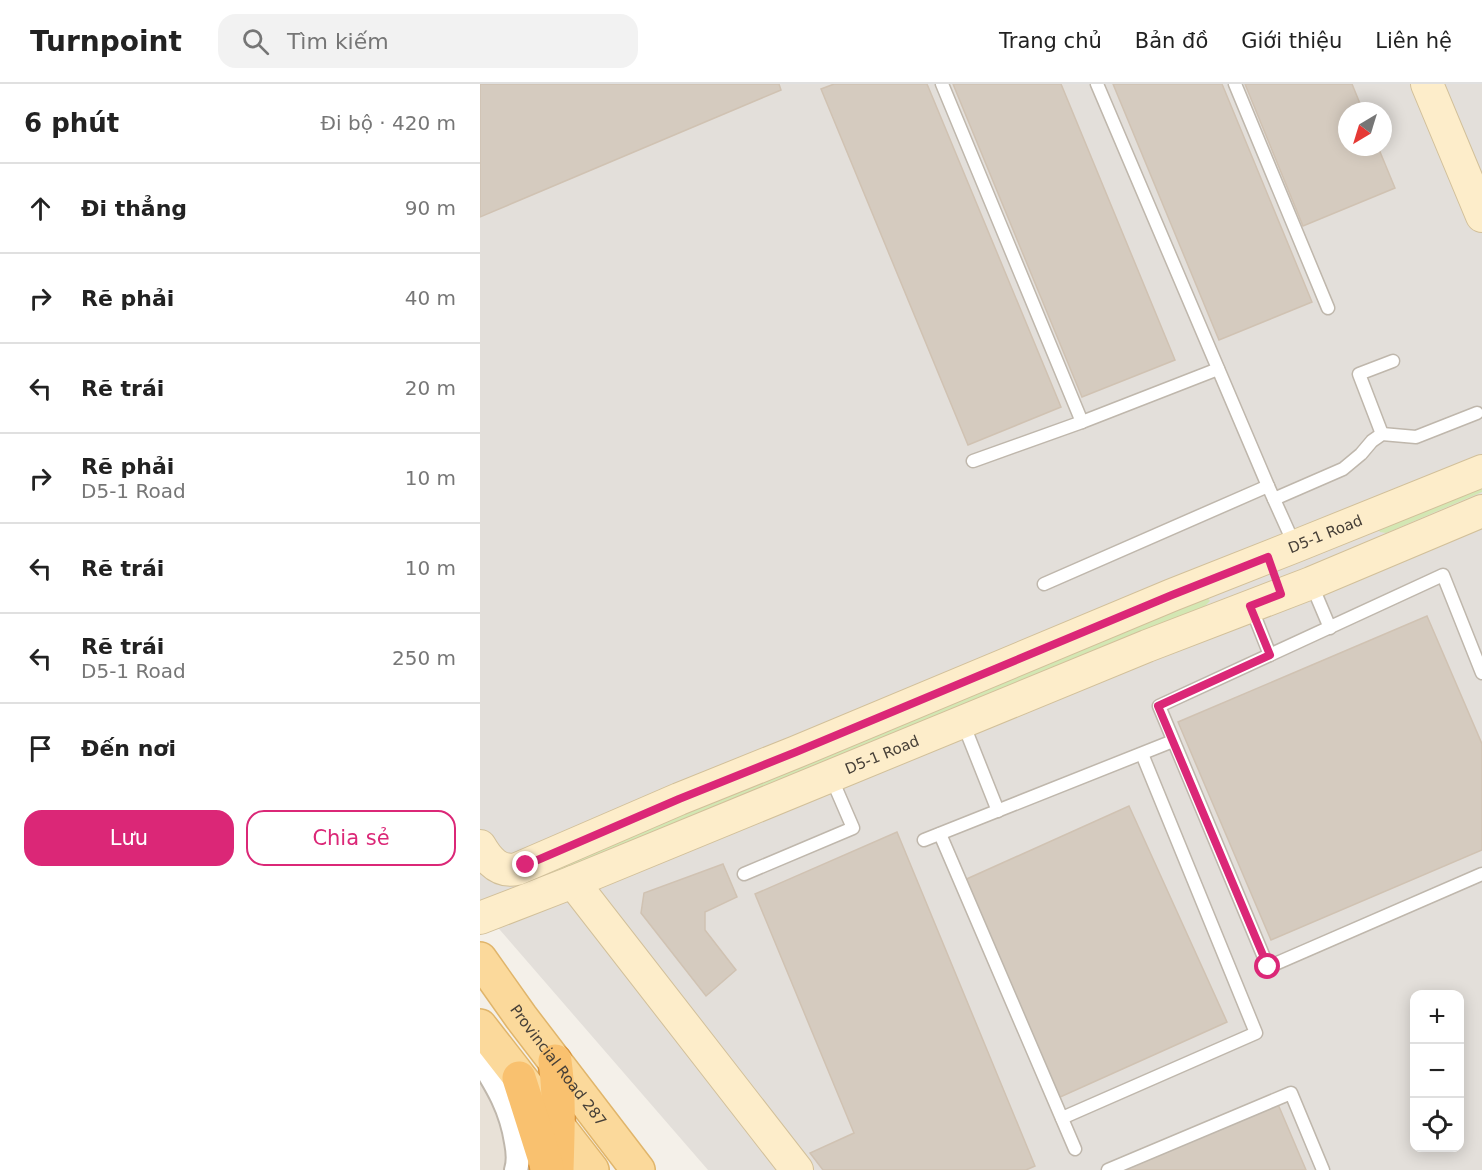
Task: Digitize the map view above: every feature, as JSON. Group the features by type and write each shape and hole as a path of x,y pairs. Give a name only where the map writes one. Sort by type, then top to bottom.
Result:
{"highway":[{"path":"555,1061 557,1170"},
{"path":"519,1078 546,1162 546,1170"}],"main road":[{"path":"1427,84 1482,216"},
{"name":"D5-1 Road","path":"480,846 491,861 501,868 516,869 1172,595 1482,471"},
{"name":"D5-1 Road","path":"480,918 1147,646 1311,583 1482,511"},
{"path":"1281,594 1282,552"},
{"path":"573,882 797,1170"},
{"name":"Provincial Road 287","path":"480,959 521,1017 638,1170"},
{"path":"480,1026 592,1170"}],"street":[{"path":"480,1059 502,1095 513,1124 519,1158 516,1170"}],"lane":[{"path":"942,84 1082,422"},
{"path":"1097,84 1274,499 1282,552"},
{"path":"1235,84 1328,308"},
{"path":"1382,434 1359,374 1393,361"},
{"path":"973,461 1082,422 1218,369"},
{"path":"1274,499 1343,469 1382,434 1416,437 1477,413"},
{"path":"1044,584 1268,486"},
{"path":"1482,673 1443,575 1158,706 1268,967 1482,874"},
{"path":"1311,583 1330,628"},
{"path":"1250,606 1270,655"},
{"path":"963,722 998,811"},
{"path":"924,840 1173,741"},
{"path":"1062,1118 1256,1033 1142,754"},
{"path":"744,874 853,828 831,776"},
{"path":"940,834 1075,1149"},
{"path":"1107,1170 1291,1094 1323,1170"}],"shaded area":[{"path":"480,84 1482,84 1482,1170 708,1170 480,907"},
{"path":"480,1069 502,1101 516,1170 480,1170"}],"green space":[{"path":"1482,480 1482,492 1386,533 1378,529"},
{"path":"1207,597 1210,601 1205,606 557,876 549,872 549,870"}],"building":[{"path":"480,84 779,84 781,90 480,217"},
{"path":"834,84 927,84 1061,407 968,445 821,89"},
{"path":"953,84 1061,84 1175,360 1082,397"},
{"path":"1113,84 1222,84 1312,302 1219,340"},
{"path":"1245,84 1352,84 1359,102 1338,102 1338,156 1382,156 1395,188 1303,226"},
{"path":"1427,616 1482,744 1482,850 1271,940 1178,722"},
{"path":"1129,806 1227,1022 1058,1098 960,882"},
{"path":"897,832 1035,1166 1026,1170 823,1170 810,1153 854,1133 755,894"},
{"path":"723,864 737,897 705,912 705,930 736,970 706,996 641,913 644,893"},
{"path":"1277,1102 1306,1170 1110,1170"}],"route":[{"path":"526,865 679,799 1268,557 1281,594 1250,606 1270,655 1158,706 1268,967"}]}
